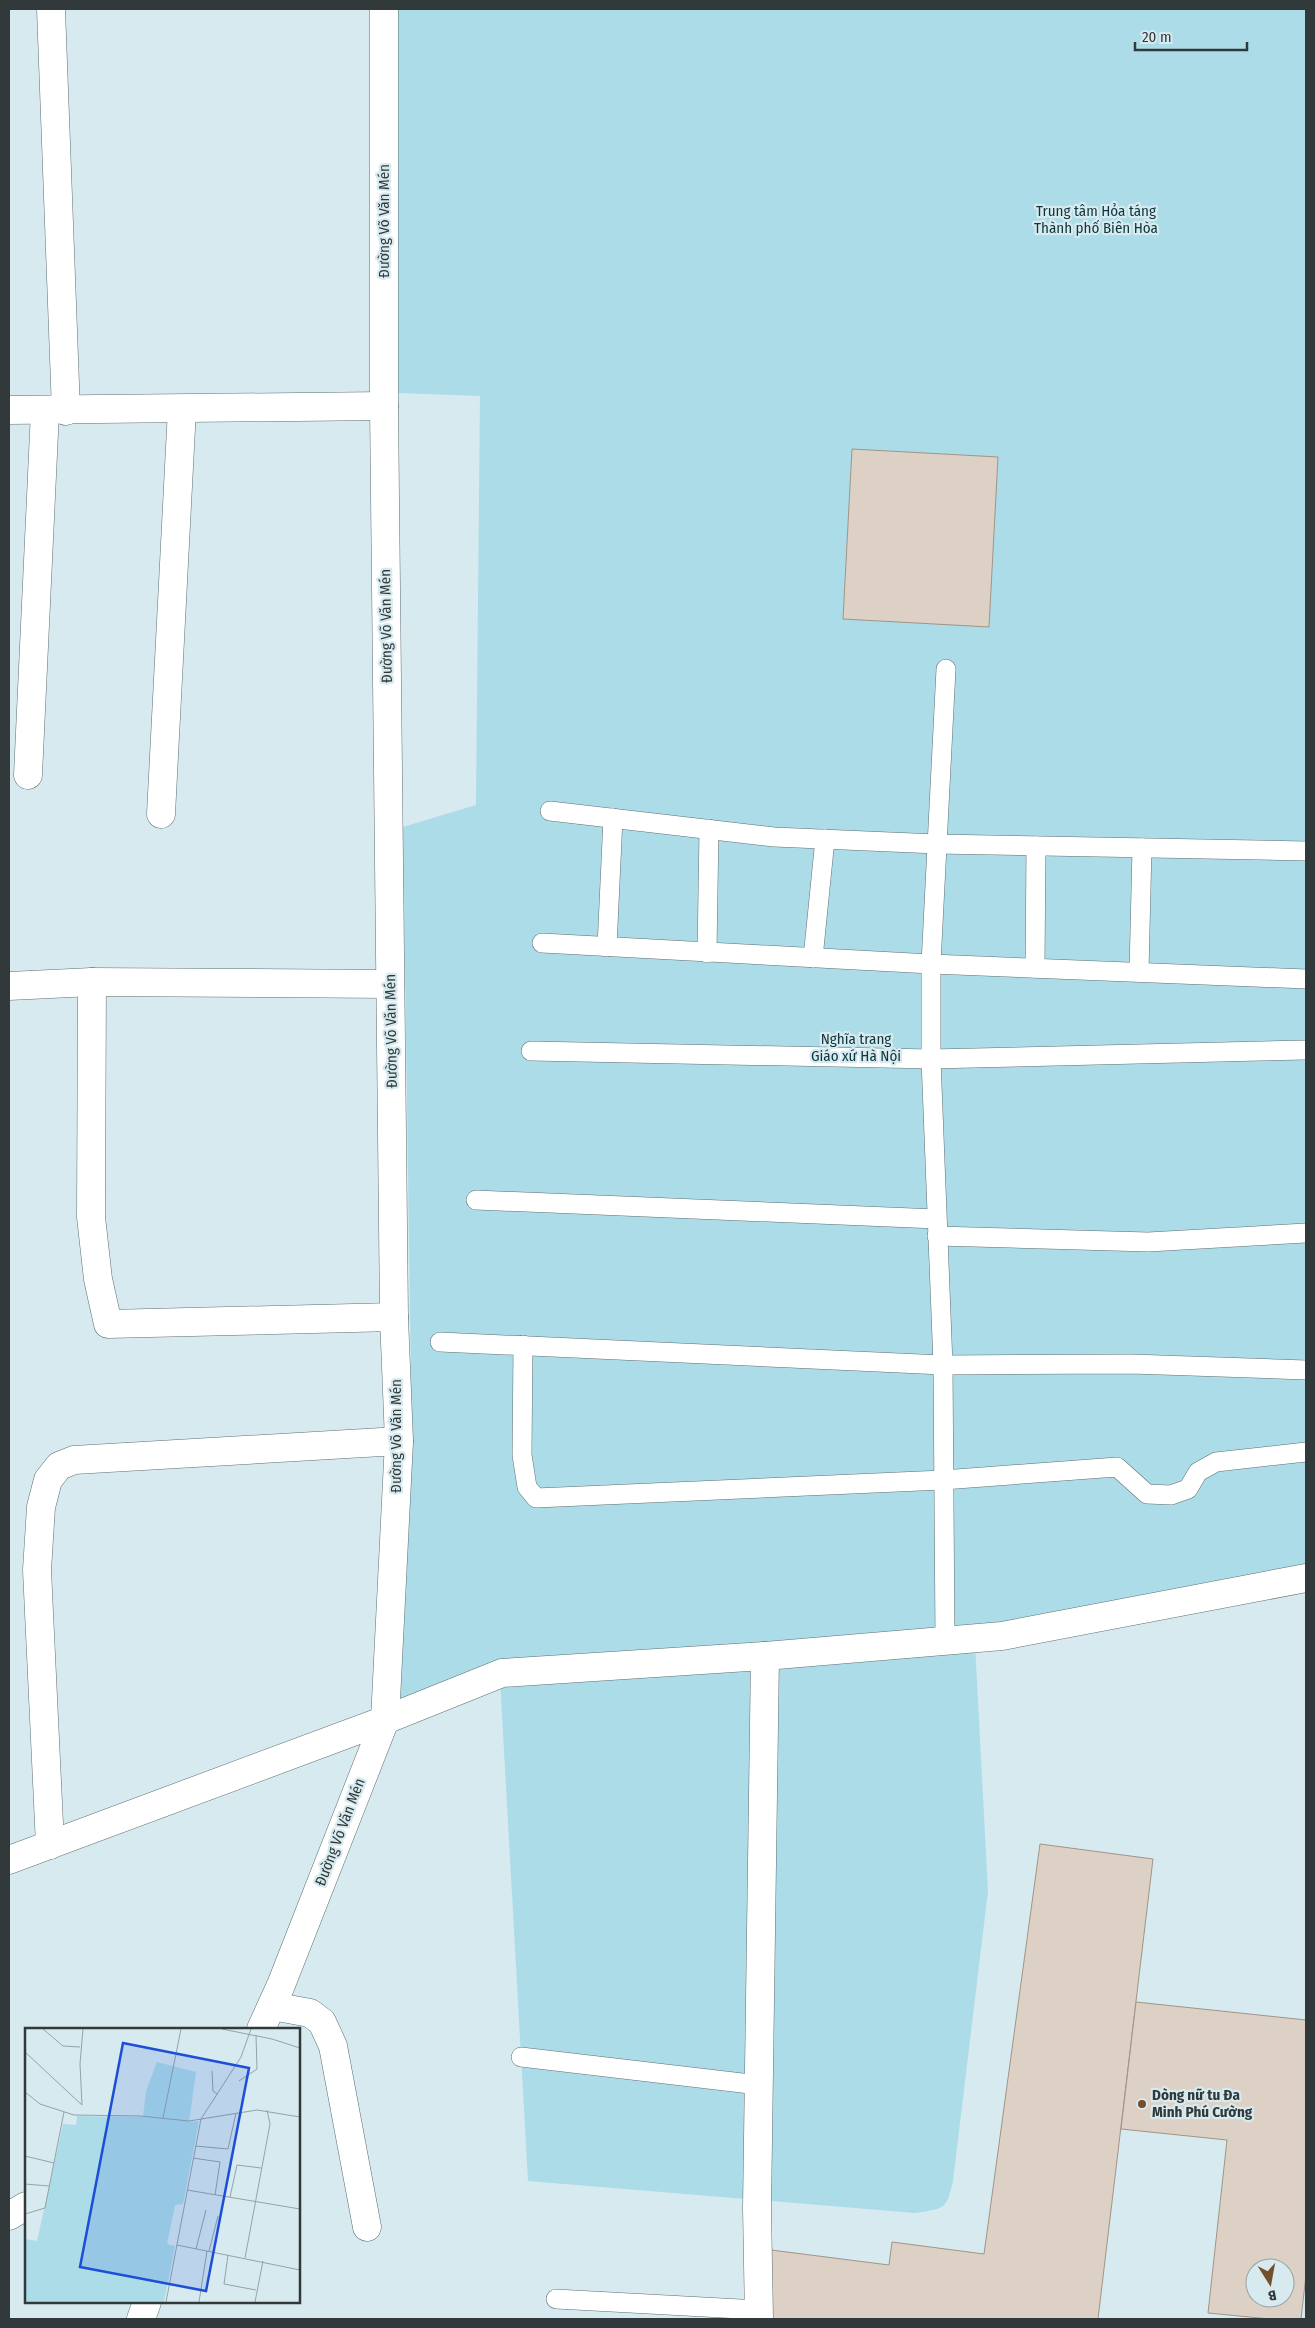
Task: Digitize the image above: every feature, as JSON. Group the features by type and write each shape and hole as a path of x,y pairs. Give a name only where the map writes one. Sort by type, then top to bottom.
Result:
{"street":[{"path":"28,775 55,411 51,9"},
{"name":"Đường Võ Văn Mén","path":"266,2018 384,1720 398,1441 394,1317 384,406 384,9"},
{"path":"9,410 384,406"},
{"path":"161,814 182,409"},
{"path":"92,982 91,1217 98,1279 108,1324 394,1317"},
{"path":"9,986 92,982 390,984"},
{"path":"50,1845 37,1570 41,1507 48,1480 59,1466 74,1460 398,1441"},
{"path":"9,1860 384,1720 502,1673 765,1656 1002,1636 1306,1578"},
{"path":"759,2315 757,2208 765,1656"},
{"path":"266,2018 310,2013 322,2022 333,2046 366,2227"},
{"path":"9,2216 25,2207"},
{"path":"141,2319 147,2303"}],"lane":[{"path":"945,1640 942,1365 931,1059 931,964 946,668"},
{"path":"550,811 774,837 937,844 1306,851"},
{"path":"607,947 613,818"},
{"path":"707,953 709,829"},
{"path":"813,958 825,839"},
{"path":"1035,968 1036,846"},
{"path":"1139,972 1142,848"},
{"path":"542,943 931,964 1306,979"},
{"path":"531,1051 931,1059 1306,1050"},
{"path":"476,1200 937,1227 1148,1242 1306,1233"},
{"path":"440,1342 942,1365 1132,1364 1306,1370"},
{"path":"523,1345 522,1455 527,1487 536,1498 944,1480 1117,1467 1147,1494 1171,1495 1188,1489 1198,1472 1216,1462 1306,1452"},
{"path":"522,2058 759,2085"},
{"path":"556,2299 759,2315"}],"green space":[{"name":"Nghĩa trang Giáo xứ Hà Nội","path":"398,9 1306,9 1306,1565 1000,1623 974,1625 988,1891 953,2181 946,2203 938,2209 915,2213 528,2181 499,1661 400,1699 412,1444 403,827 476,805 480,396 398,393"}],"building":[{"path":"852,449 998,457 989,627 843,619"},
{"path":"1040,1844 1153,1859 1098,2319 772,2319 771,2250 889,2265 892,2242 984,2254"},
{"path":"1136,2002 1306,2020 1306,2275 1301,2319 1270,2319 1208,2313 1227,2140 1121,2129"}],"place":[{"name":"Dòng nữ tu Đa Minh Phú Cường","path":"1142,2104"}],"park label":[{"name":"Trung tâm Hỏa táng Thành phố Biên Hòa","path":"1096,220"}]}
